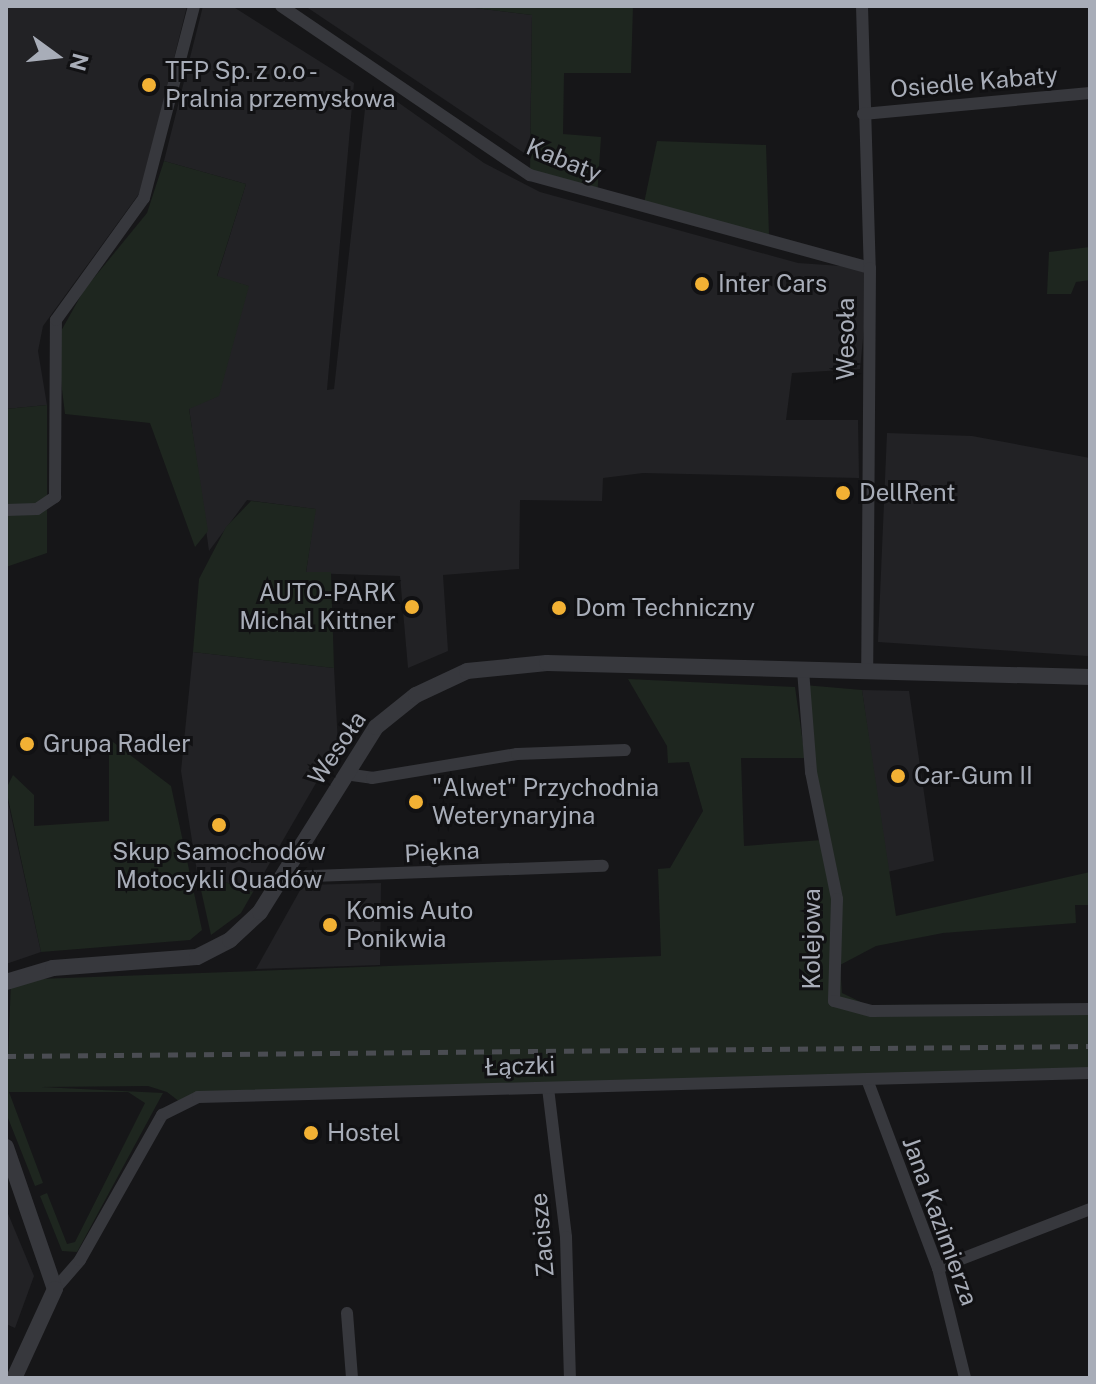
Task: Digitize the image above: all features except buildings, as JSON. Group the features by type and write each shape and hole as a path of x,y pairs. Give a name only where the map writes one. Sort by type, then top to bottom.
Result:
{"street":[{"path":"6,510 37,509 55,497 56,320 144,198 194,6"},
{"name":"Kabaty","path":"281,6 530,175 870,268"},
{"name":"Wesoła","path":"862,6 870,268 867,672"},
{"name":"Osiedle Kabaty","path":"863,114 1090,93"},
{"name":"Wesoła","path":"6,982 53,968 179,959 216,950 245,929 284,877 345,774 400,706 482,667 1090,677"},
{"name":"Kolejowa","path":"803,670 811,772 837,899 834,1001 872,1011 1090,1009"},
{"path":"345,774 372,778 517,754 625,750"},
{"name":"Piękna","path":"284,877 603,866"},
{"name":"Łączki","path":"55,1289 78,1264 150,1133 180,1102 1090,1073"},
{"name":"Jana Kazimierza","path":"868,1082 938,1268 965,1378"},
{"name":"Zacisze","path":"548,1088 566,1237 570,1378"},
{"path":"6,1147 55,1289 14,1378"},
{"path":"938,1268 1090,1209"},
{"path":"347,1313 352,1378"}],"shaded area":[{"path":"6,6 187,6 141,191 43,326 38,351 47,405 6,409"},
{"path":"203,6 232,6 354,83 327,390 334,389 365,109 369,95 382,91 484,163 540,192 798,263 870,268 860,369 792,373 786,420 858,420 859,478 643,473 603,478 602,501 520,500 519,569 443,575 448,651 408,668 400,576 306,573 315,509 247,500 209,551 189,408 248,286 217,277 246,184 164,161"},
{"path":"305,6 459,6 532,15 530,157"},
{"path":"459,6 633,6 631,73 564,73 563,134 601,137 597,198 530,175 532,15"},
{"path":"657,141 766,145 769,235 643,208"},
{"path":"164,161 246,184 217,276 249,286 219,396 189,409 208,531 195,547 150,423 65,414 56,340 84,290 147,213"},
{"path":"1090,247 1090,280 1076,282 1071,294 1047,294 1049,252"},
{"path":"47,405 47,553 6,567 6,409"},
{"path":"887,433 972,436 1090,458 1088,656 878,642"},
{"path":"251,501 316,509 306,572 331,572 334,668 193,652 199,579 226,527"},
{"path":"193,652 334,668 338,745 253,892 197,872 181,771"},
{"path":"628,679 795,687 805,758 741,758 744,846 822,840 804,685 862,690 896,916 1090,872 1090,905 1075,905 1076,923 943,933 876,946 840,965 842,993 867,1005 1090,1004 1090,1073 180,1102 167,1092 148,1086 41,1087 163,1093 77,1252 62,1251 40,1196 47,1193 67,1244 75,1242 145,1103 128,1092 9,1092 43,1183 35,1186 6,1113 11,980 661,956 658,869 670,868 703,811 689,762 668,763 667,746"},
{"name":"Car-Gum II","path":"862,690 909,691 934,861 887,872"},
{"path":"109,739 171,786 202,930 190,940 41,952 6,789 13,775 34,795 34,826 109,821"},
{"path":"6,793 41,952 6,964"},
{"path":"197,872 253,892 241,913 211,935"},
{"name":"Komis Auto Ponikwia","path":"381,883 380,965 256,969 303,885"},
{"path":"6,1209 34,1276 15,1328 6,1324"}],"railway":[{"path":"6,1056 1090,1046"}],"place":[{"name":"TFP Sp. z o.o - Pralnia przemysłowa","path":"149,85"},
{"name":"Inter Cars","path":"702,284"},
{"name":"DellRent","path":"843,493"},
{"name":"AUTO-PARK Michal Kittner","path":"412,607"},
{"name":"Dom Techniczny","path":"559,608"},
{"name":"Grupa Radler","path":"27,744"},
{"name":"Car-Gum II","path":"898,776"},
{"name":"\"Alwet\" Przychodnia Weterynaryjna","path":"416,802"},
{"name":"Skup Samochodów Motocykli Quadów","path":"219,825"},
{"name":"Komis Auto Ponikwia","path":"330,925"},
{"name":"Hostel","path":"311,1133"}]}
